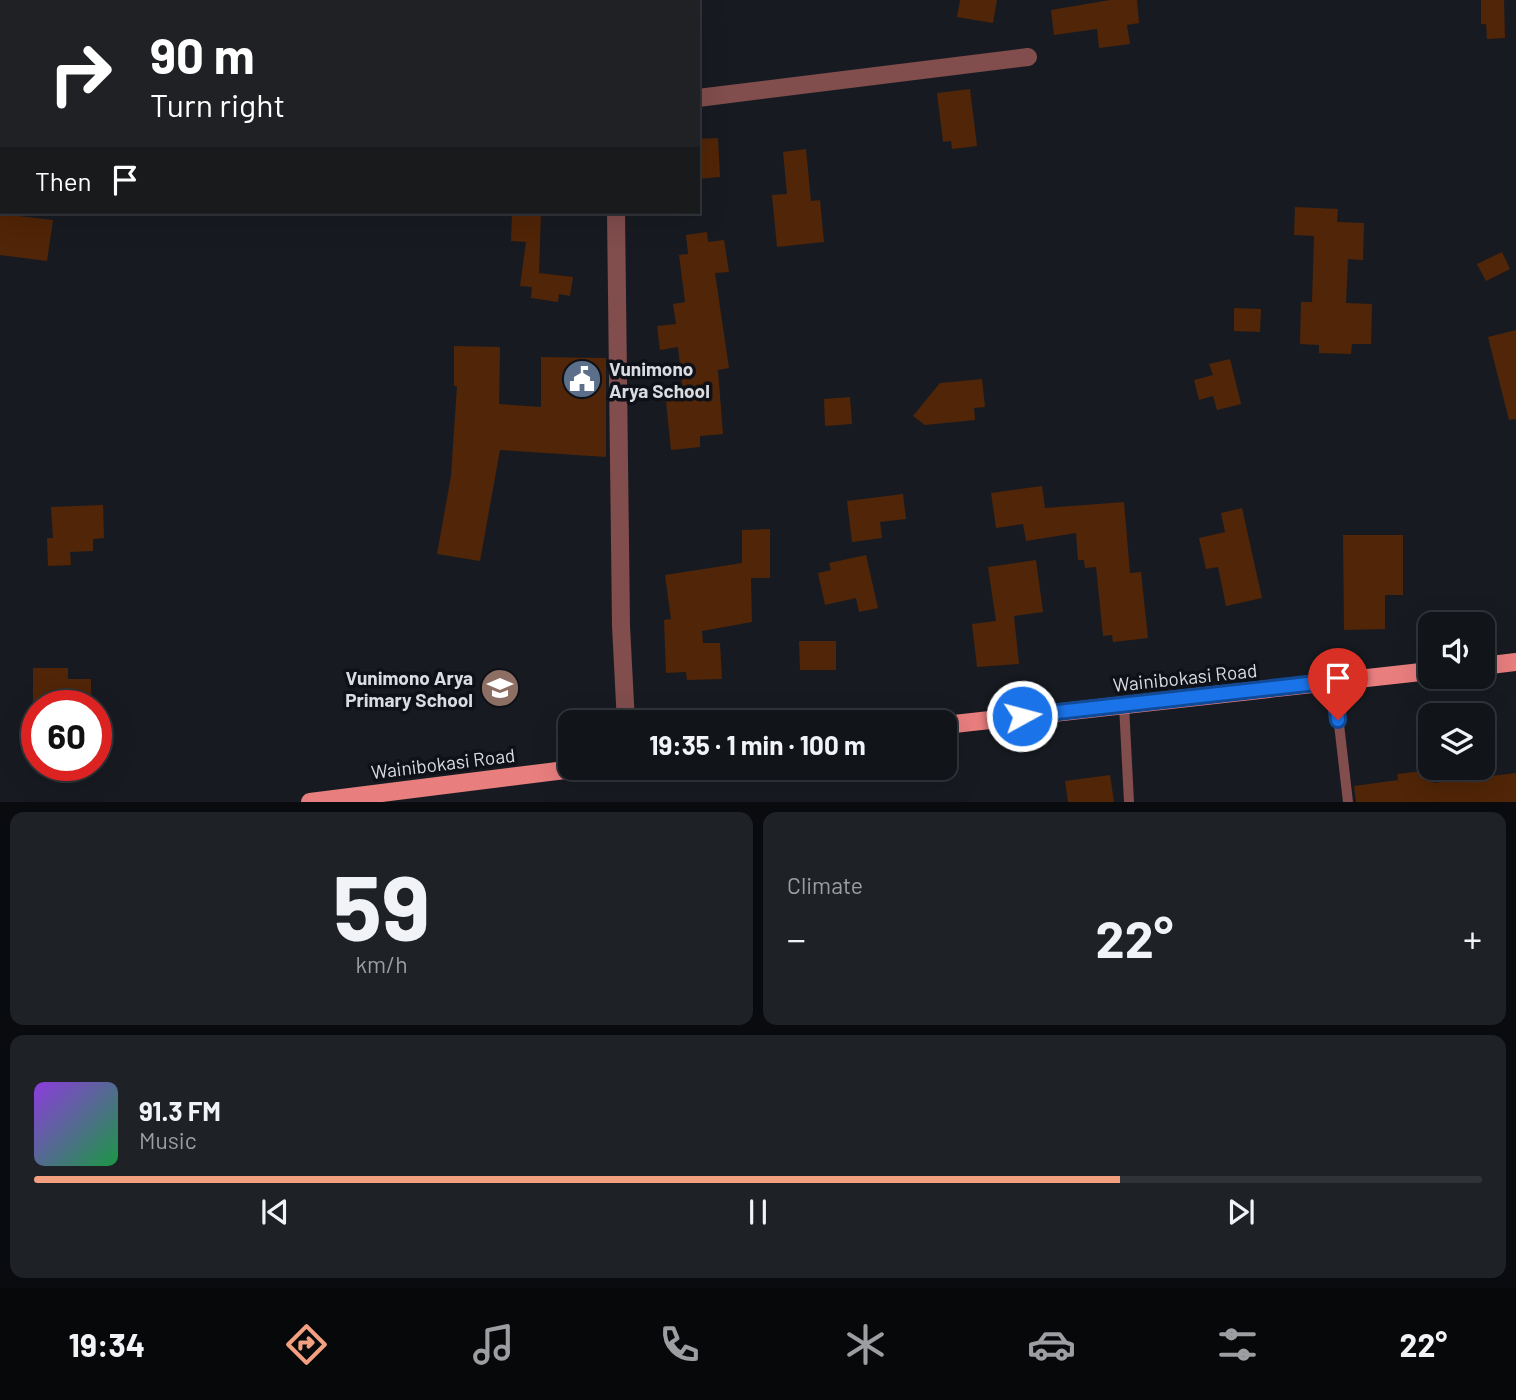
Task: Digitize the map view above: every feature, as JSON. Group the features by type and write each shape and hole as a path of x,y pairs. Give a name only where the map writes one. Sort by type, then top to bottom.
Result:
{"main road":[{"path":"1495,664 1516,662"},
{"name":"Wainibokasi Road","path":"957,724 1418,672"},
{"name":"Wainibokasi Road","path":"310,802 558,771"}],"street":[{"path":"700,98 1028,57"},
{"path":"616,214 621,626 625,710"}],"lane":[{"path":"1334,681 1348,802"},
{"path":"1124,705 1129,802"}],"building":[{"path":"960,0 997,0 993,23 957,17"},
{"path":"1110,0 1137,0 1139,23 1127,25 1130,44 1099,48 1097,29 1054,35 1051,10"},
{"path":"1481,0 1504,0 1505,38 1487,39 1486,24 1481,24"},
{"path":"970,89 977,146 952,149 951,141 943,142 937,93"},
{"path":"718,138 720,177 700,179 700,139"},
{"path":"806,149 811,201 820,200 824,242 777,247 772,195 787,194 783,152"},
{"path":"1295,207 1338,209 1337,222 1364,223 1363,260 1348,259 1346,303 1372,304 1371,344 1352,344 1351,354 1319,353 1319,345 1300,344 1301,302 1312,302 1314,236 1294,235"},
{"path":"0,214 53,220 47,261 0,255"},
{"path":"512,214 541,214 539,273 573,277 570,296 559,294 558,302 531,298 532,287 520,286 526,242 511,241"},
{"path":"707,232 708,242 724,240 729,272 715,273 729,368 718,370 723,434 700,436 700,447 671,450 666,401 681,400 680,393 683,393 678,347 660,350 657,326 676,324 673,304 685,302 679,255 688,254 686,235"},
{"path":"1502,252 1510,269 1486,281 1477,264"},
{"path":"1234,308 1261,309 1260,332 1234,331"},
{"path":"1516,330 1516,419 1509,420 1488,337"},
{"path":"454,346 500,347 499,404 541,407 541,357 606,358 606,457 500,450 480,561 437,554 451,476 457,386 454,386"},
{"path":"1230,359 1241,404 1217,410 1213,396 1199,400 1194,380 1213,375 1209,364"},
{"path":"982,379 985,407 974,408 975,420 925,425 913,416 940,383"},
{"path":"850,397 852,424 825,426 824,399"},
{"path":"1042,486 1045,508 1124,502 1130,573 1141,572 1148,638 1113,642 1112,635 1103,636 1096,567 1085,568 1084,560 1078,560 1076,533 1026,541 1023,524 996,528 991,493"},
{"path":"903,494 906,519 880,522 882,538 852,542 847,501"},
{"path":"103,505 104,538 93,539 93,551 70,552 71,565 48,566 47,538 53,538 51,507"},
{"path":"1242,508 1262,598 1226,606 1218,567 1206,569 1199,538 1225,532 1221,513"},
{"path":"770,529 770,578 751,578 752,622 702,631 703,643 720,643 722,679 687,680 686,672 666,673 664,620 671,619 665,575 742,563 742,530"},
{"path":"1343,535 1403,535 1403,595 1385,595 1385,629 1344,630"},
{"path":"866,555 878,608 859,612 856,598 825,605 818,573 831,570 829,563"},
{"path":"1036,560 1043,612 1014,616 1019,664 977,667 972,624 996,621 988,567"},
{"path":"799,641 836,641 836,670 800,670"},
{"path":"33,668 68,668 68,679 91,679 91,690 33,690"},
{"path":"1418,772 1418,780 1434,780 1434,783 1495,780 1495,776 1516,773 1516,802 1356,802 1354,786 1398,780 1397,774"},
{"path":"1110,775 1114,802 1068,802 1065,781"}],"place":[{"name":"Vunimono Arya School","path":"582,379"},
{"name":"Vunimono Arya Primary School","path":"500,688"}],"route":[{"path":"1022,716 1334,681 1338,720"}]}
